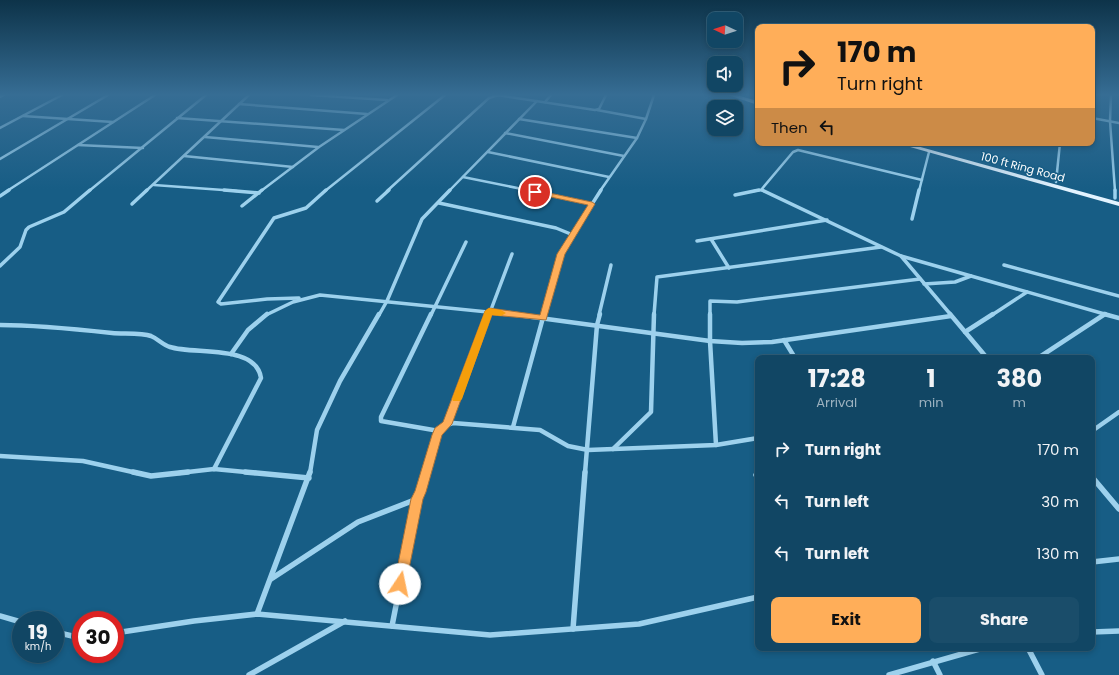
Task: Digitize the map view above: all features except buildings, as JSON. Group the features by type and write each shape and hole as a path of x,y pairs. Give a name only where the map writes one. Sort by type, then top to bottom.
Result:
{"main road":[{"name":"100 ft Ring Road","path":"928,147 1118,200"},
{"name":"100 ft Ring Road","path":"928,147 1118,200"}],"street":[{"path":"0,159 54,126"},
{"path":"0,196 107,126"},
{"path":"0,266 20,247 26,230 29,227 64,212 168,126"},
{"path":"132,204 215,126"},
{"path":"302,126 345,130"},
{"path":"242,206 319,147 350,126"},
{"path":"404,126 306,208 274,218 218,302 221,304 329,295 489,311 653,334 742,344 784,340 951,316"},
{"path":"377,201 457,126"},
{"path":"257,614 309,478 317,430 340,381 387,301 422,219 511,126"},
{"path":"569,126 637,138"},
{"path":"514,427 558,261 592,204 637,138 642,126"},
{"path":"1111,126 1118,200"},
{"path":"505,133 624,156"},
{"path":"205,137 319,147"},
{"path":"77,145 144,148"},
{"path":"1056,182 1060,146"},
{"path":"912,219 922,180 928,147"},
{"path":"761,190 792,152 798,150 922,180"},
{"path":"488,152 609,177"},
{"path":"184,156 293,167"},
{"path":"463,177 592,204"},
{"path":"154,184 259,193"},
{"path":"735,195 761,190 901,256 1119,318"},
{"path":"439,203 556,228 573,235"},
{"path":"697,241 827,220"},
{"path":"711,239 729,268"},
{"path":"439,431 381,420 466,242"},
{"path":"613,449 647,417 650,412 657,277 882,246"},
{"path":"392,626 417,499 439,431 447,424 512,254"},
{"path":"901,256 984,355"},
{"path":"573,629 597,325 610,265"},
{"path":"1004,265 1119,296"},
{"path":"924,284 955,282 971,276"},
{"path":"716,445 710,340 710,301 737,302 920,279"},
{"path":"965,332 1027,292"},
{"path":"230,354 245,334 259,319 304,298"},
{"path":"1043,355 1105,314"},
{"path":"0,325 23,325 147,335 155,337 170,347 230,354 250,360 260,371 261,378 214,469"},
{"path":"784,340 793,355"},
{"path":"1095,429 1119,412"},
{"path":"447,424 453,423 514,427 545,432 568,446 588,450 716,445 755,438"},
{"path":"0,456 83,461 151,476 214,469 309,478"},
{"path":"1095,481 1119,509"},
{"path":"270,579 358,522 417,499"},
{"path":"1095,562 1119,559"},
{"path":"124,632 194,621 257,614 490,635 639,624 755,597"},
{"path":"0,616 12,619"},
{"path":"249,675 345,622"},
{"path":"1095,632 1119,630"},
{"path":"889,675 971,651"},
{"path":"1030,651 1042,675"},
{"path":"933,661 940,675"}],"slow traffic":[{"path":"457,399 489,311 501,313"}],"route":[{"path":"400,584 417,499 437,435 442,427 447,424 489,311 543,318 555,270 561,254 592,204 535,192"}]}
